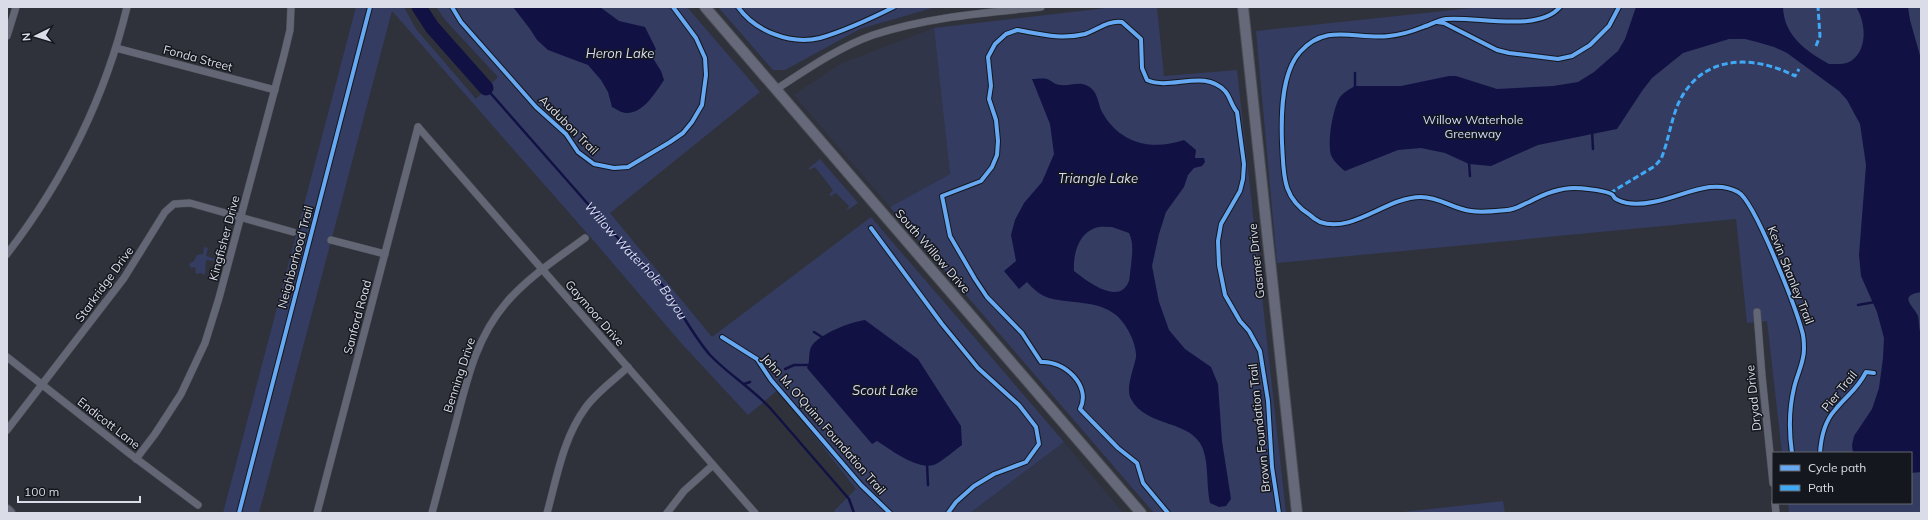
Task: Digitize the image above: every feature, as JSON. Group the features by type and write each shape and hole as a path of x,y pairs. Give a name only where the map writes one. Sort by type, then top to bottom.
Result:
{"street":[{"path":"7,36 16,7"},
{"path":"7,254 35,218 73,152 101,91 116,48 127,7"},
{"name":"Kingfisher Drive","path":"136,459 155,434 181,394 205,343 241,218 275,90 290,30 291,7"},
{"name":"South Willow Drive","path":"705,7 1141,513"},
{"path":"775,90 816,64 872,36 939,18 1041,7"},
{"name":"Gasmer Drive","path":"1243,7 1297,513"},
{"name":"Fonda Street","path":"116,48 275,90"},
{"name":"Sanford Road","path":"317,513 418,127"},
{"name":"Gaymoor Drive","path":"418,127 755,513"},
{"name":"Starkridge Drive","path":"7,430 124,278 165,212 174,204 190,203 241,218"},
{"path":"241,218 294,232"},
{"name":"Benning Drive","path":"432,513 470,371 480,341 506,303 542,270 585,238"},
{"path":"331,240 385,254"},
{"name":"Dryad Drive","path":"1757,312 1772,473"},
{"name":"Endicott Lane","path":"7,357 136,459 198,505"},
{"path":"547,513 564,448 577,421 594,397 628,367"},
{"path":"667,513 684,490 713,465"},
{"path":"7,510 10,513"}],"shaded area":[{"path":"934,28 950,174 890,207 794,95 842,63"},
{"path":"1064,442 1123,513 970,513"}],"green space":[{"path":"356,7 404,7 416,29 476,99 498,77 446,21 436,7 687,7 760,92 610,213 712,337 871,217 1064,442 970,513 836,513 834,511 856,489 778,390 748,415 682,344 392,11 259,513 223,513"},
{"path":"718,7 932,8 860,29 785,70 773,70"},
{"path":"1115,7 1157,7 1164,76 1237,70 1286,513 1154,513 890,207 950,174 934,28"},
{"name":"Willow Waterhole Greenway","path":"1481,7 1921,7 1921,513 1789,513 1788,504 1912,504 1912,452 1782,452 1767,321 1747,323 1736,219 1277,263 1256,31"},
{"path":"820,159 858,203 846,211 849,206 836,193 831,196 829,195 833,190 815,167 809,170 809,168"},
{"path":"204,247 208,248 206,256 215,259 214,261 206,260 205,275 201,273 196,274 195,267 191,268 189,264 194,261 197,255 203,254"},
{"path":"1503,501 1505,513 1394,513"}],"water":[{"name":"Heron Lake","path":"513,7 600,7 619,21 645,27 656,49 651,55 661,71 664,80 648,101 638,110 626,113 619,111 612,107 608,92 601,80 588,65 548,50 537,40"},
{"path":"1636,7 1783,7 1787,26 1798,42 1812,54 1829,64 1846,63 1857,56 1863,43 1864,36 1862,20 1856,7 1908,7 1910,20 1921,59 1921,292 1910,296 1908,299 1918,316 1920,332 1921,472 1912,473 1912,452 1853,452 1852,445 1854,436 1872,409 1879,388 1884,338 1877,312 1861,276 1859,255 1866,165 1860,124 1847,100 1839,91 1787,53 1774,47 1745,39 1729,39 1683,53 1652,78 1617,129 1538,145 1491,166 1469,164 1445,153 1421,148 1398,150 1345,171 1337,164 1331,155 1331,125 1337,102 1345,92 1355,86 1401,86 1449,76 1456,76 1497,89 1553,86 1578,82 1594,72 1618,51 1625,39"},
{"name":"Triangle Lake","path":"1032,79 1047,79 1059,85 1081,84 1088,86 1096,94 1102,112 1109,123 1127,138 1138,142 1160,145 1184,140 1196,150 1195,158 1204,158 1205,162 1202,166 1194,168 1188,175 1184,187 1166,212 1159,234 1152,266 1159,302 1169,330 1185,349 1211,367 1218,384 1222,441 1231,499 1226,506 1219,507 1210,503 1205,456 1197,439 1179,428 1147,415 1138,408 1131,399 1129,395 1129,384 1136,352 1133,340 1120,319 1109,310 1101,307 1046,297 1037,292 1027,282 1019,289 1004,271 1016,261 1011,235 1015,220 1024,203 1042,182 1054,154 1050,124","holes":["1099,227 1112,227 1129,233 1131,237 1132,257 1129,281 1124,288 1118,292 1110,292 1094,285 1074,271 1074,258 1078,246 1084,235 1089,231"]},
{"name":"Scout Lake","path":"865,320 918,359 961,426 962,445 936,464 929,466 914,463 877,441 872,444 807,368 811,347 817,340 837,329"}],"waterway":[{"name":"Willow Waterhole Bayou","path":"419,7 432,27 486,88"},
{"path":"1355,73 1355,89"},
{"name":"Willow Waterhole Bayou","path":"486,88 624,245 658,280 696,337 710,355 757,395 771,409 849,499 854,513"},
{"path":"1592,131 1593,149"},
{"path":"1469,162 1470,176"},
{"path":"1858,305 1875,302"},
{"path":"814,332 825,339"},
{"path":"785,369 794,365 811,365"},
{"name":"Willow Waterhole Bayou","path":"744,384 750,382"},
{"path":"927,464 928,485"}],"marked path":[{"path":"1816,46 1820,36 1818,7"},
{"path":"1610,193 1655,166 1661,159 1674,114 1680,100 1690,85 1702,74 1716,67 1731,63 1747,62 1763,64 1795,76 1799,69"}],"cycle path":[{"name":"Neighborhood Trail","path":"239,513 370,7"},
{"name":"Audubon Trail","path":"452,7 461,22 536,107 566,134 578,152 594,164 614,168 628,167 683,133 692,122 702,105 706,75 705,58 696,38 673,7"},
{"path":"738,7 745,16 754,23 774,34 785,38 809,40 838,32 894,7"},
{"name":"Kevin Shanley Trail","path":"1560,7 1550,15 1537,19 1506,22 1446,19 1398,35 1377,37 1342,34 1321,37 1310,43 1300,52 1289,71 1282,108 1283,164 1286,184 1289,192 1301,208 1313,218 1320,222 1332,224 1345,223 1395,203 1421,197 1434,199 1464,210 1485,212 1510,210 1545,194 1568,188 1605,192 1613,195 1614,198 1622,202 1636,204 1664,200 1707,188 1728,188 1738,192 1754,214 1764,234 1784,280 1803,336 1803,359 1795,383 1790,412 1792,452"},
{"path":"1437,22 1444,23 1497,50 1509,53 1558,59 1572,56 1590,45 1609,26 1619,7"},
{"name":"Brown Foundation Trail","path":"1168,513 1143,483 1137,463 1118,448 1080,409 1083,400 1082,392 1079,383 1074,376 1058,365 1041,362 1022,333 987,297 950,236 942,196 981,181 992,167 997,155 998,141 996,120 989,99 991,86 988,57 995,44 1006,34 1017,30 1051,36 1076,36 1085,34 1112,22 1122,22 1141,39 1142,68 1147,80 1156,83 1197,80 1207,81 1217,84 1228,95 1237,112 1244,164 1243,179 1240,191 1221,224 1218,241 1219,265 1225,295 1240,321 1249,331 1260,351 1268,401 1272,467 1279,513"},
{"path":"871,228 942,324 978,368 1019,405 1036,427 1039,444 1026,462 994,474 974,486 956,502 948,513"},
{"name":"John M. O'Quinn Foundation Trail","path":"722,337 757,359 771,380 861,485 890,513"},
{"name":"Pier Trail","path":"1820,452 1824,430 1831,415 1855,388 1866,372 1874,373"}]}
